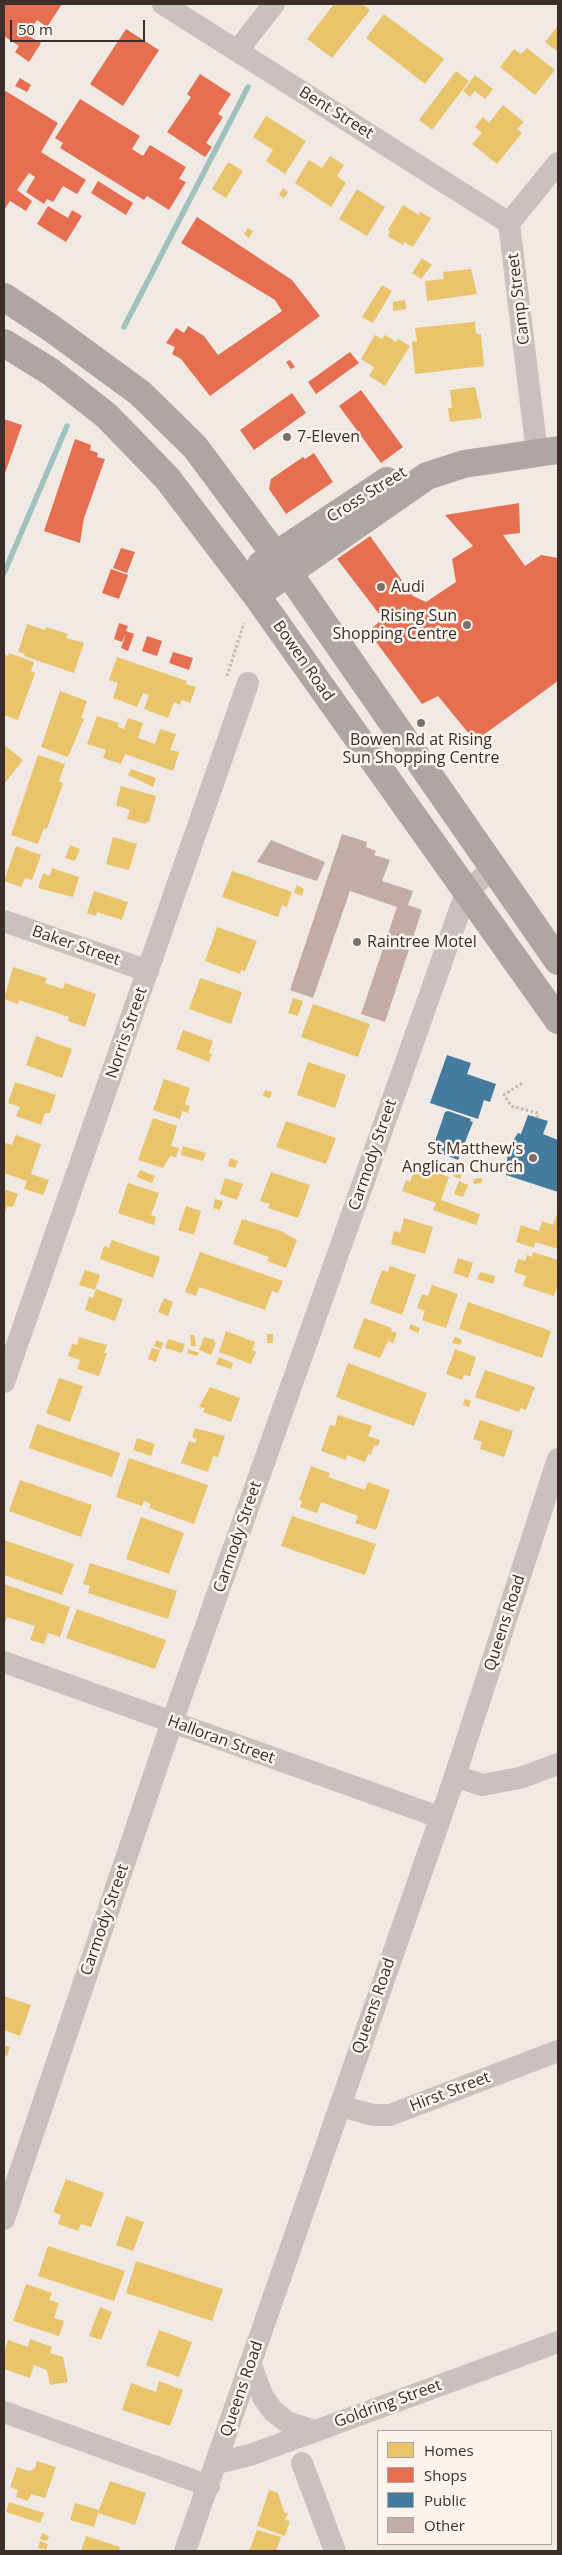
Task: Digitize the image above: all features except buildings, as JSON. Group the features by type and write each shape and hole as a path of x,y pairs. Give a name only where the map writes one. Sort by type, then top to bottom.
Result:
{"main road":[{"path":"4,297 52,328 140,393 195,448 282,564 558,961"},
{"name":"Bowen Road","path":"4,343 51,372 107,416 167,478 250,586 558,1020"},
{"name":"Cross Street","path":"250,586 282,564 357,500 415,466 432,462 496,458 548,451"}],"street":[{"name":"Bent Street","path":"163,4 510,223"},
{"path":"237,51 274,4"},
{"path":"510,223 558,163"},
{"name":"Camp Street","path":"510,223 548,451"},
{"name":"Norris Street","path":"4,1382 248,684"},
{"path":"467,890 494,869"},
{"name":"Carmody Street","path":"4,2219 172,1722 467,890"},
{"name":"Baker Street","path":"4,921 148,971"},
{"name":"Queens Road","path":"185,2551 439,1817 455,1776 558,1459"},
{"name":"Halloran Street","path":"4,1662 439,1817"},
{"path":"455,1776 482,1785 520,1778 558,1764"},
{"name":"Hirst Street","path":"340,2106 373,2115 390,2115 558,2051"},
{"name":"Goldring Street","path":"217,2463 250,2455 558,2342"},
{"path":"250,2364 263,2397 273,2411 287,2422 314,2431"},
{"path":"4,2412 209,2486"},
{"path":"302,2463 334,2551"}],"path":[{"path":"227,676 244,623"},
{"path":"522,1083 504,1095 511,1106 538,1113 537,1118"}],"waterway":[{"path":"124,327 248,87"},
{"path":"4,573 67,426"}],"place":[{"name":"7-Eleven","path":"287,437"},
{"name":"Audi","path":"381,587"},
{"name":"Rising Sun Shopping Centre","path":"467,625"},
{"name":"Bowen Rd at Rising Sun Shopping Centre","path":"421,723"},
{"name":"Raintree Motel","path":"357,942"},
{"name":"St Matthew's Anglican Church","path":"533,1158"}]}
